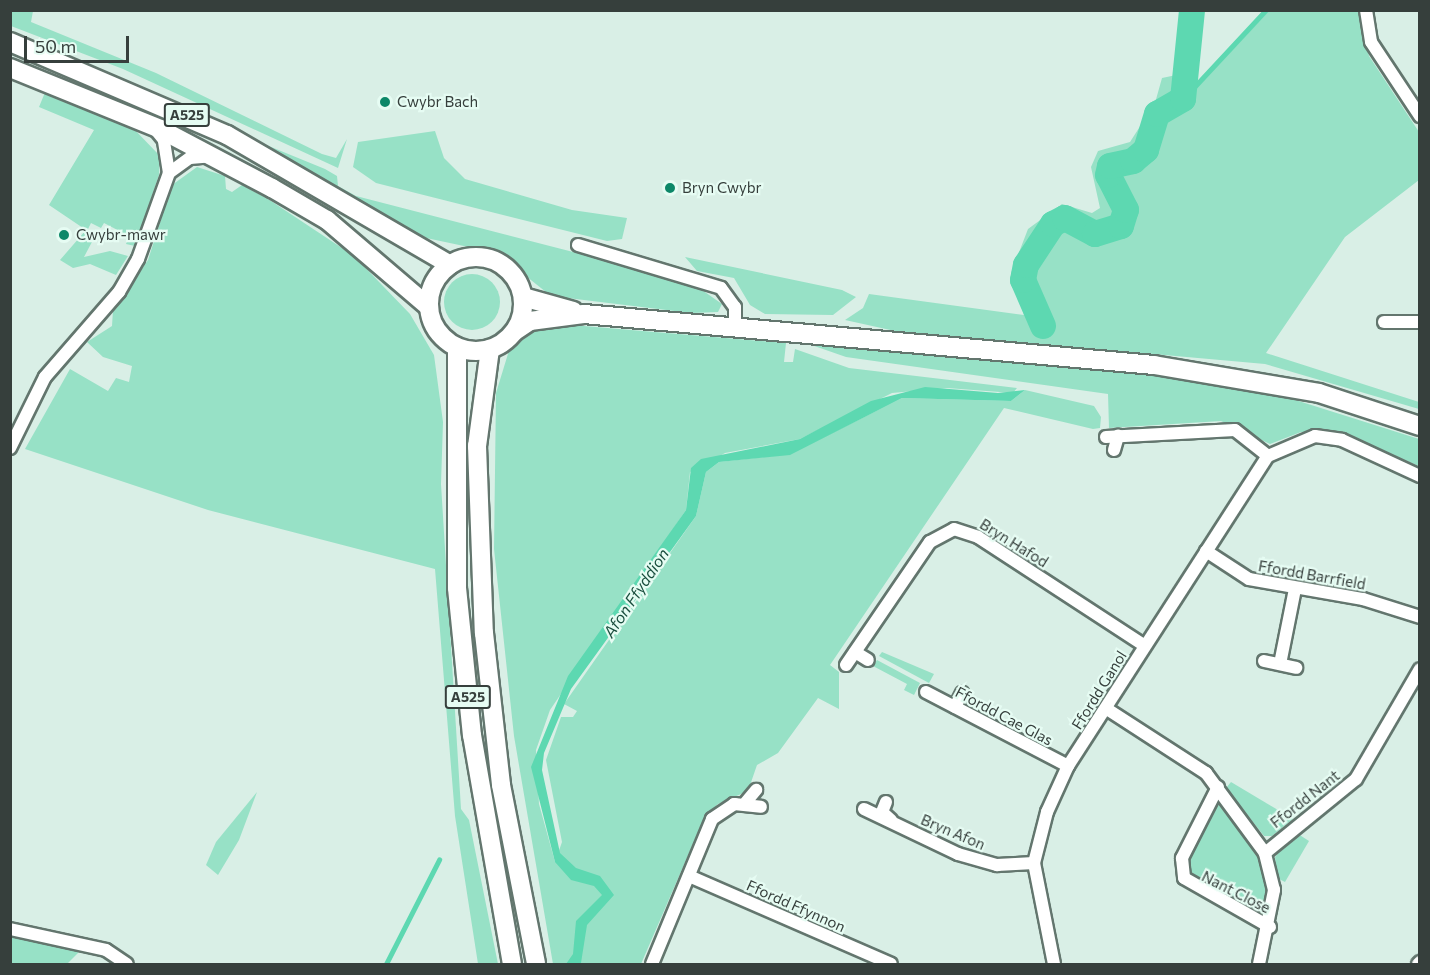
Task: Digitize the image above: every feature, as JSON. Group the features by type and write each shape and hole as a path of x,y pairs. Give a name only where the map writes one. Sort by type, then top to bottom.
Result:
{"main road":[{"name":"A525","path":"10,42 227,135 450,265"},
{"name":"A525","path":"10,68 152,125 213,156 327,220 429,307"},
{"path":"584,315 523,297 502,264 487,258 450,265 431,290 429,307 436,328 457,347 490,349 530,321 584,315 735,327 1246,378 1319,393 1419,426"},
{"path":"515,331 523,297"},
{"name":"A525","path":"457,347 457,588 472,735 512,964"},
{"name":"A525","path":"490,349 477,446 484,633 501,785 536,964"}],"street":[{"path":"1366,10 1371,42 1419,116"},
{"path":"10,448 45,376 119,292 138,259 169,173 164,140 152,125"},
{"path":"169,173 190,158 213,156"},
{"path":"578,245 721,288 735,307 735,327"},
{"path":"1384,322 1419,322"},
{"path":"1114,450 1112,436 1235,430 1268,456 1315,436 1342,440 1419,476"},
{"name":"Ffordd Ganol","path":"1054,964 1034,863 1047,812 1068,766 1107,709 1268,456"},
{"name":"Bryn Hafod","path":"846,665 930,542 954,529 998,550 1145,646"},
{"name":"Ffordd Barrfield","path":"1206,551 1249,579 1295,589 1363,598 1419,617"},
{"path":"1280,664 1295,589"},
{"path":"855,652 868,660"},
{"path":"1264,661 1296,668"},
{"name":"Ffordd Nant","path":"1264,853 1356,778 1419,669"},
{"name":"Ffordd Cae Glas","path":"926,692 1068,766"},
{"path":"956,706 962,693"},
{"path":"1107,709 1191,762 1218,788 1264,853 1274,890 1270,927 1259,964"},
{"name":"Nant Close","path":"1218,788 1182,858 1184,878 1270,927"},
{"path":"652,964 712,819 746,802 756,790"},
{"path":"746,802 761,807"},
{"path":"886,802 882,812 894,823"},
{"name":"Bryn Afon","path":"864,809 997,865 1034,863"},
{"name":"Ffordd Ffynnon","path":"689,876 891,964"},
{"path":"10,929 106,950 127,964"}],"shaded area":[{"path":"10,11 33,11 31,22 156,73 322,154 336,158 347,139 338,168 123,69 11,26"},
{"path":"1269,11 1360,11 1369,56 1419,132 1419,180 1345,237 1266,353 1419,402 1419,409 1265,364 895,331 845,320 863,308 869,294 1024,315 1011,273 1028,229 1062,204 1092,213 1100,208 1091,167 1098,151 1130,142 1155,103 1162,78 1181,74 1180,94 1154,112 1141,149 1107,169 1122,213 1119,224 1093,230 1072,215 1062,216 1037,236 1027,254 1020,282 1032,322 1048,326 1027,282 1033,257 1068,221 1097,237 1125,228 1128,210 1111,169 1136,162 1146,153 1160,116 1185,100"},
{"path":"46,90 133,128 160,156 159,175 135,246 126,244 129,236 104,223 101,228 91,223 85,235 93,240 84,257 110,251 128,256 116,275 90,264 73,268 60,260 86,230 49,205 94,130 39,107"},
{"path":"435,131 444,158 465,179 572,210 627,218 622,239 607,241 376,183 353,167 358,142"},
{"path":"254,140 325,169 337,176 338,186 356,196 612,262 702,290 722,304 718,312 691,313 551,296 497,253 412,235"},
{"path":"197,167 225,176 226,189 232,192 242,185 268,199 354,256 410,314 434,355 443,422 441,484 461,809 469,820 498,964 478,964 455,816 435,569 208,510 25,449 70,369 108,391 116,378 129,382 132,366 103,357 87,342 112,326 113,310 148,260 172,185"},
{"path":"685,257 842,290 856,297 833,315 765,314 750,305 734,278 697,271"},
{"path":"466,274 478,274 488,278 496,286 500,302 496,318 488,326 478,330 466,330 456,326 448,318 444,308 444,296 448,286 456,278"},
{"path":"572,325 786,343 784,362 793,362 795,349 849,368 1017,388 1013,393 947,388 892,393 800,439 725,453 690,472 686,510 550,710 536,750 539,804 555,862 562,842 546,760 561,717 573,717 577,711 564,704 696,516 706,472 719,462 790,454 902,398 1011,401 1025,390 1094,406 1101,417 1100,428 1093,429 1004,408 830,665 839,672 839,709 818,698 778,753 757,765 748,791 718,804 705,816 641,964 553,964 514,736 494,549 496,393 511,344 539,329"},
{"path":"800,341 1149,372 1254,387 1419,439 1419,466 1334,431 1301,432 1270,444 1221,421 1109,428 1108,394 846,357"},
{"path":"882,652 934,674 929,683 879,656"},
{"path":"877,660 920,683 914,695 904,690 907,684 873,666"},
{"path":"1231,782 1293,819 1272,836 1264,836 1226,788"},
{"path":"257,792 239,840 218,875 206,865 216,842"},
{"path":"1217,804 1225,805 1246,833 1264,868 1268,894 1260,914 1188,874 1188,860"},
{"path":"1295,832 1309,841 1285,882 1277,878 1275,857"},
{"path":"10,935 81,950 67,964 11,964"}],"water":[{"path":"925,387 998,393 1025,390 1011,401 902,398 790,455 719,462 706,472 696,516 571,689 544,753 542,770 560,853 576,868 600,876 614,895 587,925 581,963 566,964 573,954 576,921 602,895 594,886 571,880 555,862 531,767 568,676 686,510 691,468 701,459 800,439 871,401"}],"waterway":[{"name":"Afon Ffyddion","path":"1043,326 1023,280 1026,265 1053,224 1065,218 1095,234 1121,226 1126,210 1108,175 1110,166 1133,161 1146,150 1157,114 1183,99 1192,10"},
{"path":"1183,99 1266,10"},
{"path":"386,964 439,860"}],"place":[{"name":"Cwybr Bach","path":"385,102"},
{"name":"Bryn Cwybr","path":"670,188"},
{"name":"Cwybr-mawr","path":"64,235"}]}
